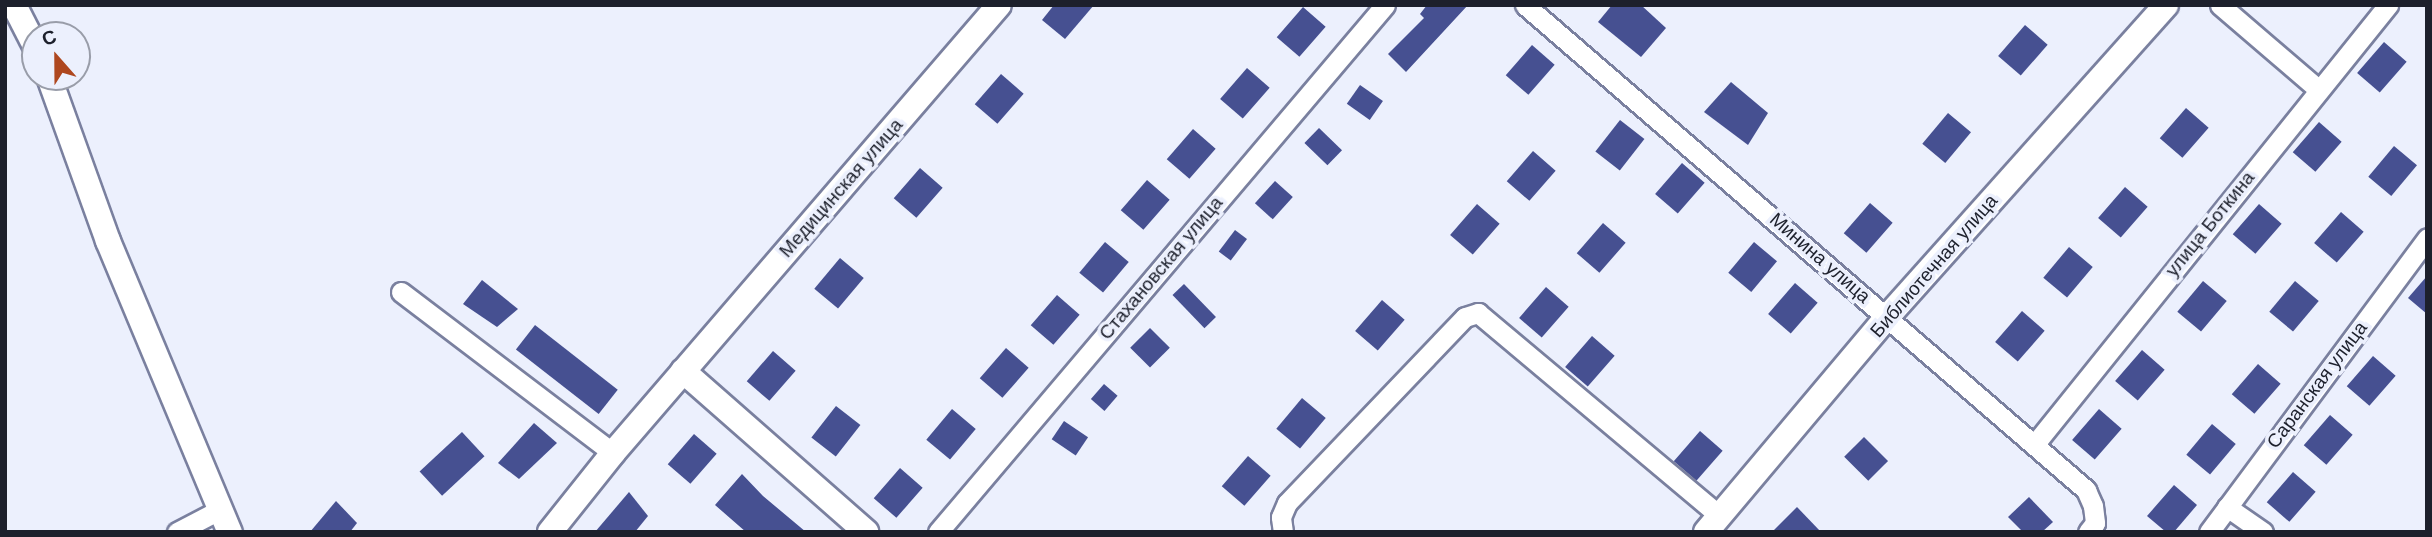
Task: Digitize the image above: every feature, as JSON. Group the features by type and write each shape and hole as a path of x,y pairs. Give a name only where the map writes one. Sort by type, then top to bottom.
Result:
{"street":[{"path":"14,5 22,21"},
{"name":"Медицинская улица","path":"550,532 613,453 999,5"},
{"name":"Стахановская улица","path":"937,532 1385,5"},
{"name":"Минина улица","path":"1525,5 1888,316 2086,490 2093,506 2092,528"},
{"name":"Библиотечная улица","path":"1713,524 1888,316 2166,5"},
{"path":"2220,5 2318,89"},
{"name":"улица Боткина","path":"2034,445 2388,5"},
{"path":"54,91 108,241 173,403 225,521 177,532"},
{"name":"Саранская улица","path":"2208,532 2427,238"},
{"path":"401,292 613,453"},
{"path":"1283,532 1281,517 1287,503 1465,317 1478,313 1713,524"},
{"path":"683,371 866,532"},
{"path":"2227,506 2263,532"}],"building":[{"path":"1054,5 1094,5 1065,39 1042,20"},
{"path":"1427,5 1468,5 1406,72 1388,54 1424,18 1420,14"},
{"path":"1612,5 1641,5 1666,28 1641,57 1598,22"},
{"path":"1303,7 1326,27 1299,57 1277,37"},
{"path":"2025,25 2048,45 2021,76 1998,56"},
{"path":"2384,42 2407,62 2380,93 2357,73"},
{"path":"1532,45 1555,65 1528,95 1506,75"},
{"path":"1247,68 1270,88 1243,119 1220,99"},
{"path":"1001,74 1024,94 997,124 975,104"},
{"path":"1731,82 1768,113 1748,145 1704,112"},
{"path":"1360,85 1383,101 1370,120 1347,104"},
{"path":"2186,108 2209,128 2182,158 2160,138"},
{"path":"1948,113 1971,132 1945,163 1922,144"},
{"path":"1620,120 1644,139 1620,171 1595,152"},
{"path":"2319,122 2342,142 2315,172 2293,152"},
{"path":"1319,128 1342,150 1327,165 1304,143"},
{"path":"1193,129 1216,149 1189,179 1167,159"},
{"path":"2394,146 2417,165 2391,196 2368,177"},
{"path":"1533,151 1556,171 1529,201 1507,181"},
{"path":"1682,163 1705,183 1678,214 1655,194"},
{"path":"920,168 943,188 916,218 894,198"},
{"path":"1147,180 1170,200 1143,230 1121,210"},
{"path":"1275,181 1293,197 1273,219 1255,203"},
{"path":"2125,187 2148,207 2121,238 2098,218"},
{"path":"1870,203 1893,223 1866,253 1844,233"},
{"path":"1477,204 1500,224 1473,255 1450,235"},
{"path":"2259,204 2282,224 2255,254 2233,234"},
{"path":"2341,212 2364,232 2337,263 2314,243"},
{"path":"1603,223 1626,243 1599,273 1577,253"},
{"path":"1235,230 1247,239 1231,261 1219,252"},
{"path":"1105,242 1129,262 1103,293 1079,273"},
{"path":"1754,242 1777,261 1751,292 1728,273"},
{"path":"2069,247 2093,267 2067,298 2043,278"},
{"path":"840,258 864,278 838,309 814,289"},
{"path":"2427,276 2427,314 2408,298"},
{"path":"482,280 518,309 497,327 463,304"},
{"path":"2203,281 2227,301 2201,332 2177,312"},
{"path":"2295,281 2319,301 2293,332 2269,312"},
{"path":"1795,283 1818,303 1791,334 1768,314"},
{"path":"1184,284 1216,317 1204,328 1172,295"},
{"path":"1546,287 1569,307 1542,338 1519,318"},
{"path":"1057,295 1080,315 1053,345 1031,325"},
{"path":"1382,300 1405,320 1378,351 1355,331"},
{"path":"2022,311 2045,331 2018,362 1995,342"},
{"path":"535,325 618,390 599,414 516,349"},
{"path":"1150,328 1170,348 1150,368 1130,348"},
{"path":"1592,336 1615,356 1588,387 1565,367"},
{"path":"1006,348 1029,368 1002,398 980,378"},
{"path":"2142,350 2165,370 2138,401 2115,381"},
{"path":"773,351 796,371 769,401 747,381"},
{"path":"2373,356 2396,376 2369,406 2347,386"},
{"path":"2258,364 2281,384 2254,414 2232,394"},
{"path":"1104,384 1118,396 1104,411 1091,399"},
{"path":"1302,398 1326,418 1300,449 1276,429"},
{"path":"836,406 860,425 836,457 811,438"},
{"path":"952,409 976,429 950,460 926,440"},
{"path":"2099,409 2122,429 2095,460 2072,440"},
{"path":"2330,415 2353,435 2326,465 2304,445"},
{"path":"1064,421 1088,437 1076,455 1052,439"},
{"path":"534,423 557,443 519,479 498,463"},
{"path":"2212,424 2236,444 2210,475 2186,455"},
{"path":"1700,431 1723,451 1696,481 1674,461"},
{"path":"462,432 485,456 442,496 420,472"},
{"path":"694,434 717,454 690,484 668,464"},
{"path":"1864,437 1888,461 1868,481 1844,457"},
{"path":"1248,456 1271,476 1244,506 1222,486"},
{"path":"900,468 923,488 896,518 874,498"},
{"path":"2293,472 2316,492 2289,522 2267,502"},
{"path":"742,474 763,496 806,532 746,532 715,505"},
{"path":"2174,485 2197,505 2174,532 2166,532 2147,516"},
{"path":"629,492 648,516 635,532 595,532"},
{"path":"2029,497 2053,522 2042,532 2023,532 2008,517"},
{"path":"336,501 357,523 350,532 310,532"},
{"path":"1797,507 1821,532 1772,532"}]}
